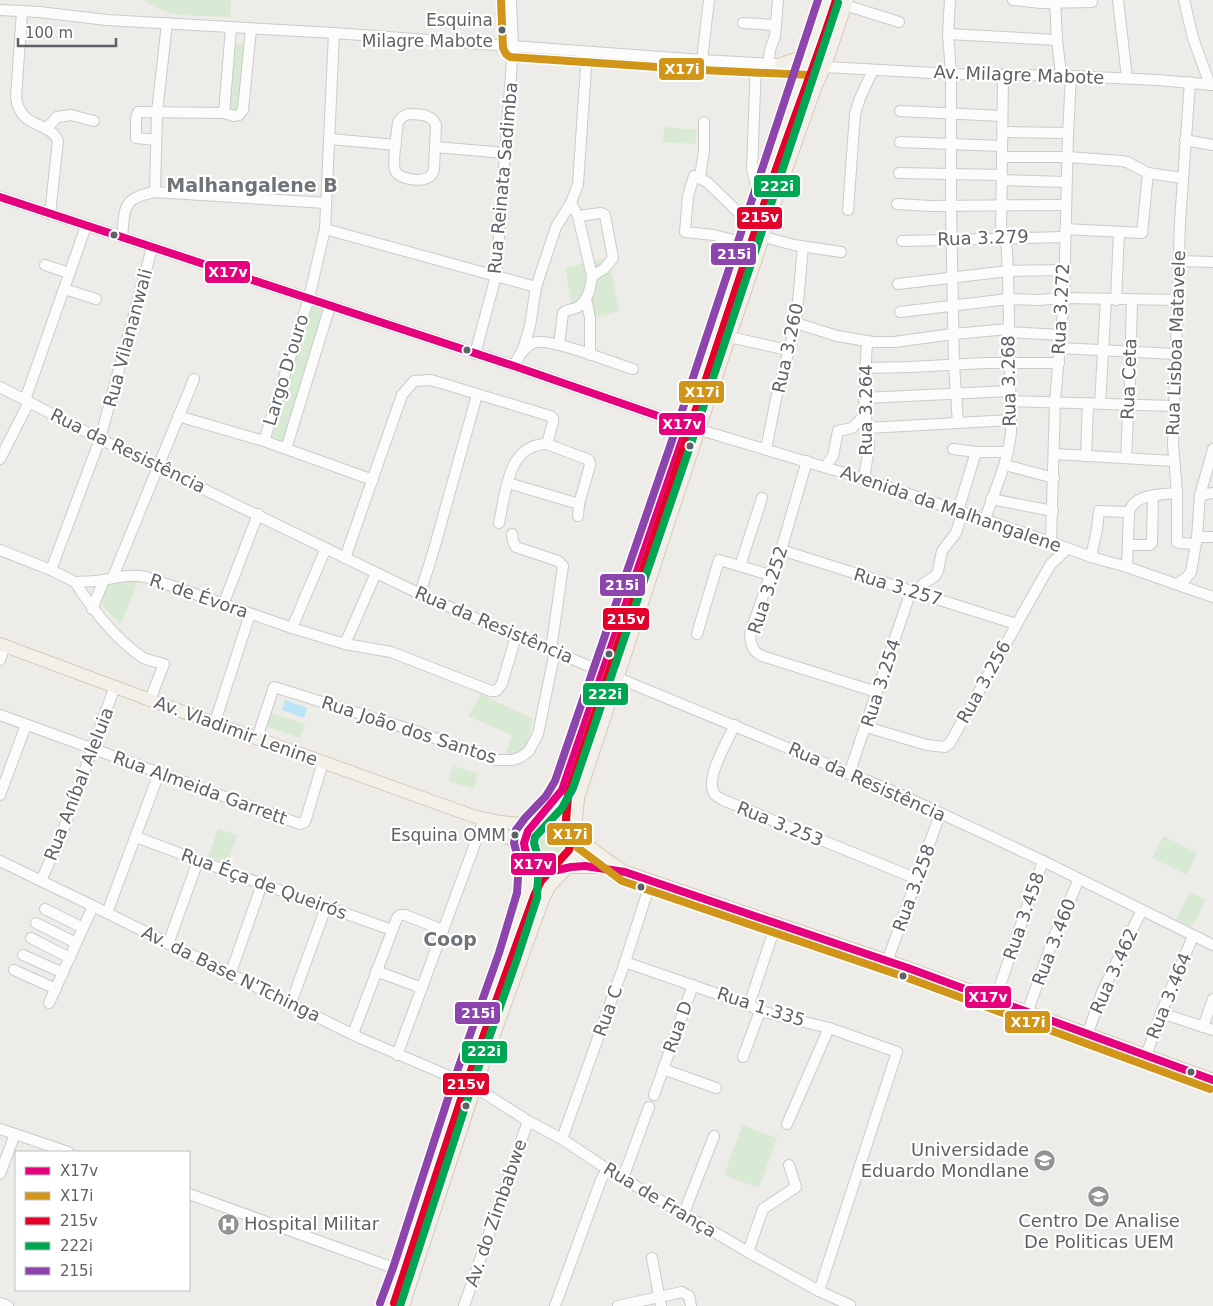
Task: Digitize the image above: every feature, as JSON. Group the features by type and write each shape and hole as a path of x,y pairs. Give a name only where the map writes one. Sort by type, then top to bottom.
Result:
{"main road":[{"path":"389,1306 469,1085 543,899 549,887 579,854 580,837 576,820 578,798 617,677 749,244 829,0"},
{"path":"403,1306 527,895 528,857 524,843 526,833 562,790 693,428 729,337 846,3"},
{"path":"775,64 802,57 813,50"},
{"name":"Av. Vladimir Lenine","path":"2,644 150,700 480,819 500,822 535,822"},
{"path":"535,822 553,816 568,820 580,837 625,872"},
{"name":"Av. Vladimir Lenine","path":"480,819 512,839 528,857"},
{"path":"528,857 536,867 545,871 555,872 567,868 601,867 625,872 995,1000 1213,1080"}],"street":[{"name":"Rua Reinata Sadimba","path":"474,353 496,276 513,47 511,0"},
{"path":"702,60 709,0"},
{"path":"775,64 770,50 775,36 778,0"},
{"path":"950,0 948,34 951,74 950,175 954,306 953,334 958,423"},
{"path":"1013,0 1092,2"},
{"path":"1118,0 1128,78"},
{"path":"1184,0 1196,46 1212,85"},
{"name":"Rua 3.272","path":"1051,542 1055,454 1055,401 1064,298 1063,270 1068,133 1066,76 1057,40 1056,1"},
{"path":"846,3 899,22"},
{"name":"Av. Milagre Mabote","path":"0,10 107,20 334,33 587,53 951,74 1128,78 1212,85"},
{"path":"22,11 16,82 17,106 21,114 32,123 56,135 58,141 50,214"},
{"path":"155,192 157,112 167,23"},
{"path":"743,23 776,25"},
{"path":"224,113 231,28"},
{"path":"156,140 138,139 135,137 138,112 224,113 234,116 239,115 243,110 251,29"},
{"name":"Largo D'ouro","path":"264,442 309,298 326,229 334,33"},
{"path":"948,34 1057,40"},
{"path":"514,366 522,352 530,326 536,287 556,227 571,203 578,184 587,53"},
{"path":"756,63 752,168 756,186 764,199"},
{"path":"848,210 855,114 873,70"},
{"name":"Rua 3.268","path":"985,520 1005,465 1011,420 1008,271 1003,238 1002,206 1003,132 1001,116 1003,76"},
{"name":"Rua Lisboa Matavele","path":"1190,82 1182,178 1173,461 1177,494 1177,542 1196,541"},
{"path":"900,111 1001,116"},
{"path":"408,114 425,115 435,121 435,148 434,169 431,176 425,179 403,178 397,174 394,166 398,122 402,116 408,114"},
{"path":"46,129 57,117 71,115 94,121"},
{"path":"700,178 704,150 704,122"},
{"path":"1003,132 1068,133"},
{"path":"330,139 396,145"},
{"path":"1186,140 1213,145"},
{"path":"900,142 950,144 1002,152 1121,161 1127,162 1148,173 1182,178"},
{"path":"435,148 506,153"},
{"path":"899,173 1066,182"},
{"name":"Rua 3.279","path":"902,241 1003,238 1064,233 1140,233 1142,232 1148,173"},
{"path":"749,244 714,235 684,232 688,196 693,177 700,178 741,215 756,223"},
{"path":"122,237 124,212 127,206 135,198 155,192 326,203"},
{"name":"Avenida da Malhangalene","path":"0,197 514,366 693,428 864,479 1090,557 1127,567 1213,597"},
{"path":"559,345 563,313 566,310 577,307 586,299 591,286 592,276 578,216 571,203"},
{"path":"897,204 951,206 1065,205"},
{"path":"578,216 602,213 605,215 613,258 604,269 592,276"},
{"path":"0,459 27,401 86,226"},
{"path":"326,229 536,287"},
{"path":"1100,404 1102,350 1111,300 1119,232"},
{"path":"764,237 803,247 841,252"},
{"name":"Rua 3.260","path":"766,449 788,350 796,323 803,247"},
{"name":"Rua Vilananwali","path":"51,570 100,439 152,248"},
{"path":"1179,261 1213,262"},
{"path":"44,265 69,273"},
{"path":"898,284 1008,271 1063,270"},
{"path":"64,289 96,299"},
{"path":"586,299 590,318 590,355"},
{"path":"900,312 1008,299 1178,300"},
{"name":"Rua Ceta","path":"1126,458 1132,300"},
{"name":"Largo D'ouro","path":"286,449 330,306"},
{"path":"796,323 837,336 866,342 894,342 953,334 1009,331 1060,335"},
{"path":"729,337 788,350"},
{"path":"522,352 533,342 543,342 559,345 633,370"},
{"name":"Rua 3.264","path":"864,479 869,447 864,398 866,342"},
{"path":"1060,348 1175,354"},
{"path":"865,368 1059,363"},
{"path":"92,609 158,467 194,379"},
{"path":"345,558 402,395 414,381 431,380 550,416 553,418 553,422 547,444"},
{"name":"Rua da Resistência","path":"0,387 100,439 420,594 516,636 734,725 940,814 1043,861 1213,945"},
{"path":"864,398 956,394 1011,396 1100,404 1174,406"},
{"path":"420,594 477,395"},
{"path":"1086,456 1088,403"},
{"path":"825,467 833,456 838,431 852,428 866,414"},
{"path":"178,416 286,449 373,480"},
{"path":"868,428 1011,420"},
{"path":"499,524 512,470 519,455 532,446 547,444 589,460 590,465 579,504 578,516"},
{"path":"953,449 976,452 1008,452"},
{"path":"1177,584 1191,572 1200,496 1213,449"},
{"path":"914,592 938,572 942,550 956,533 976,452"},
{"path":"1055,454 1173,461"},
{"name":"Rua 3.252","path":"807,461 781,550 770,575 750,634 751,643 755,653 876,692"},
{"path":"1005,465 1054,478"},
{"path":"508,484 579,504"},
{"path":"1200,496 1213,493"},
{"path":"1127,567 1129,512 1131,505 1136,501 1153,496 1177,494"},
{"path":"1128,545 1149,545 1152,543 1153,496"},
{"path":"740,566 762,498"},
{"path":"992,499 1053,511"},
{"path":"1090,557 1098,529 1099,511 1129,512"},
{"path":"223,605 258,514"},
{"name":"Rua João dos Santos","path":"256,738 274,687 412,730 496,760 512,760 521,757 529,751 538,734 553,651 564,570 558,561 516,547 512,534"},
{"path":"1196,541 1213,537"},
{"path":"292,628 326,548"},
{"name":"Rua 3.256","path":"866,727 927,745 945,747 950,743 1051,564 1067,548"},
{"path":"0,550 51,570 75,582 92,609 116,635 143,658 164,664 150,700"},
{"name":"Rua 3.257","path":"781,550 1016,624"},
{"path":"697,634 720,560 770,575"},
{"path":"345,644 376,573"},
{"name":"R. de Évora","path":"75,582 134,575 146,576 292,628 345,644 391,652 491,691 499,689 502,684 516,636"},
{"name":"Rua 3.254","path":"849,774 876,692 914,592"},
{"path":"215,722 250,614"},
{"path":"0,660 2,644"},
{"name":"Rua Aníbal Aleluia","path":"41,881 63,831 115,686"},
{"name":"Rua Almeida Garrett","path":"0,715 300,824 304,822 323,762"},
{"path":"1,789 26,725"},
{"name":"Rua 3.253","path":"734,725 712,776 711,786 714,794 723,800 786,827 917,879"},
{"path":"107,913 159,773"},
{"name":"Rua 3.258","path":"887,962 940,814"},
{"path":"397,1055 443,930 480,819"},
{"name":"Rua Éça de Queirós","path":"136,837 392,930"},
{"path":"168,944 198,860"},
{"name":"Av. da Base N'Tchinga","path":"0,861 353,1034 397,1055 469,1085"},
{"name":"Rua 3.458","path":"995,1000 1043,861"},
{"name":"Rua 3.460","path":"1030,1005 1053,939 1079,879"},
{"name":"Rua C","path":"562,1139 625,962 647,880"},
{"path":"230,975 262,884"},
{"path":"49,1004 93,906"},
{"path":"291,1003 326,906"},
{"path":"45,909 83,928"},
{"name":"Rua 3.462","path":"1088,1033 1102,992 1142,910"},
{"path":"353,1034 397,918 400,915 405,916 443,930"},
{"path":"36,923 76,943"},
{"path":"749,1004 776,924"},
{"name":"Rua 3.464","path":"1146,1056 1161,1014 1194,936"},
{"path":"31,938 70,958"},
{"path":"23,956 63,973"},
{"name":"Rua 1.335","path":"625,962 749,1004 760,1011 829,1028 897,1052 819,1291"},
{"path":"14,970 56,989"},
{"path":"376,971 422,988"},
{"name":"Rua D","path":"654,1095 693,985"},
{"path":"1161,1014 1208,1029 1213,999"},
{"path":"743,1057 760,1011"},
{"path":"788,1124 829,1028"},
{"name":"Rua D","path":"663,1069 716,1088"},
{"name":"Rua de França","path":"469,1085 528,1121 562,1139 606,1169 748,1252 819,1291 850,1305"},
{"path":"624,1178 649,1107"},
{"name":"Av. do Zimbabwe","path":"464,1306 528,1121"},
{"path":"0,1129 65,1151"},
{"path":"0,1174 15,1134"},
{"path":"684,1213 714,1136"},
{"path":"748,1252 765,1205 796,1187 789,1165"},
{"path":"557,1305 600,1180 606,1169"},
{"path":"190,1194 402,1271"},
{"path":"652,1258 660,1301"},
{"path":"620,1306 660,1301 684,1292 689,1296 691,1306"},
{"path":"0,1303 8,1306"}],"green space":[{"path":"144,0 231,0 230,17 174,13 153,6"},
{"path":"233,43 244,44 238,111 229,111"},
{"path":"664,127 697,130 695,144 663,142"},
{"path":"609,258 619,311 591,319 589,310 574,314 565,268"},
{"path":"309,298 330,306 286,449 264,441"},
{"path":"139,579 121,623 97,600 105,582"},
{"path":"481,694 533,719 526,744 519,752 513,754 506,753 512,735 468,716"},
{"path":"269,712 305,724 300,738 265,726"},
{"path":"453,766 478,774 474,789 448,781"},
{"path":"542,819 571,828 582,847 563,866 531,854 526,828"},
{"path":"218,829 237,835 228,863 208,857"},
{"path":"1164,836 1197,853 1187,875 1152,858"},
{"path":"1190,892 1206,900 1192,927 1176,919"},
{"path":"742,1125 777,1138 759,1188 724,1175"}],"water":[{"path":"285,700 307,708 304,718 282,710"}],"transit line":[{"name":"X17i","path":"501,0 503,48 510,57 701,70 810,75 778,164 568,795 566,820 574,845 622,881 905,977 1210,1089"},
{"name":"215i","path":"380,1303 454,1080 499,953 517,893 519,862 514,843 516,830 546,796 555,781 678,423 818,0"},
{"name":"215v","path":"394,1303 466,1084 534,896 541,881 569,850 570,838 566,820 568,795 744,263 836,0"},
{"name":"222i","path":"400,1306 472,1086 537,898 539,860 534,843 535,837 562,808 573,788 696,429 838,3"},
{"name":"X17v","path":"0,197 514,366 687,426 562,790 528,831 524,843 525,849 530,861 539,869 549,872 585,866 625,872 908,968 1213,1080"}],"place":[{"name":"Esquina Milagre Mabote","path":"502,30"},
{"name":"Esquina OMM","path":"515,835"},
{"name":"Universidade Eduardo Mondlane","path":"1045,1160"},
{"name":"Centro De Analise De Politicas UEM","path":"1099,1196"},
{"name":"Hospital Militar","path":"228,1224"}],"district":[{"name":"Malhangalene B","path":"252,185"},
{"name":"Coop","path":"450,939"}]}
